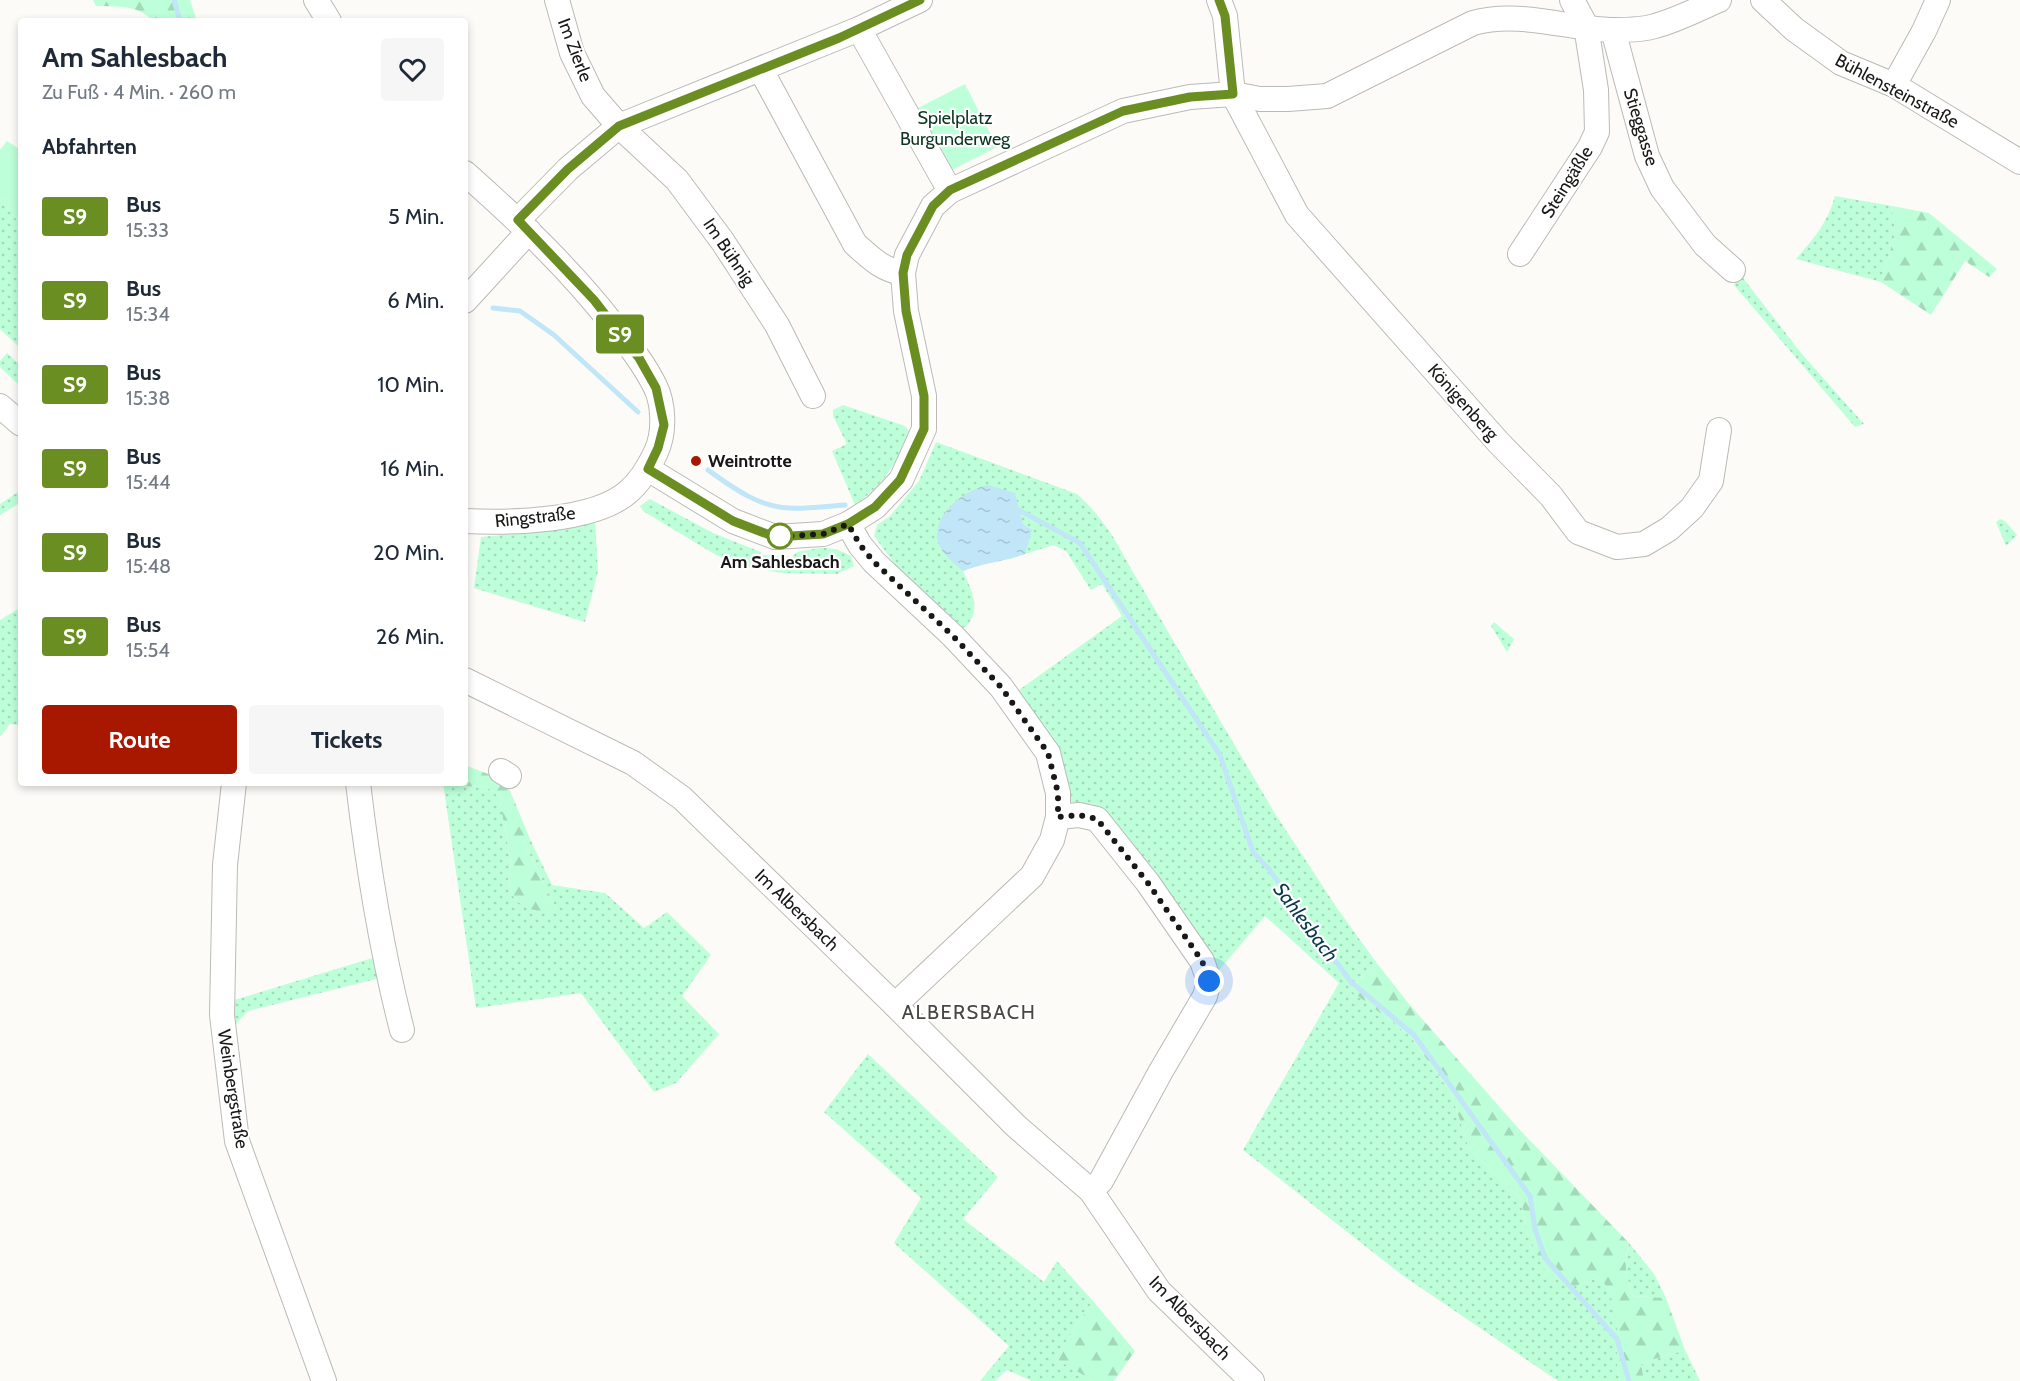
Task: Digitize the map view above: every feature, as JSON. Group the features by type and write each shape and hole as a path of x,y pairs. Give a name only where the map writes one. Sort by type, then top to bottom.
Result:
{"street":[{"path":"316,0 327,18"},
{"name":"Im Zierle","path":"557,0 572,53 593,96 619,126"},
{"path":"468,297 568,169 619,126 859,29 920,0"},
{"path":"1219,0 1225,16 1233,94"},
{"name":"Steingäßle","path":"1520,254 1590,147 1597,132 1596,90 1586,26 1572,0"},
{"path":"648,469 733,521 775,537 823,534 848,524 875,507 900,480 924,429 924,396 906,311 903,273 907,255 933,206 950,190 1123,111 1190,97 1233,94 1260,99 1327,96 1473,23 1484,20 1495,18 1534,20 1613,30 1655,26 1719,0"},
{"name":"Bühlensteinstraße","path":"1763,0 1794,29 1841,63 1894,85 2016,155"},
{"path":"1894,85 1924,31 1938,0"},
{"path":"859,29 950,190"},
{"name":"Stieggasse","path":"1613,30 1647,156 1662,188 1705,245 1733,270"},
{"path":"761,70 855,244 890,272 903,273"},
{"name":"Königenberg","path":"1233,94 1297,215 1499,442 1551,496 1578,532 1617,547 1644,544 1670,529 1692,508 1711,481 1719,430"},
{"name":"Im Bühnig","path":"619,126 677,180 723,242 777,325 813,396"},
{"name":"Ringstraße","path":"468,176 523,226 594,300 639,358 656,388 664,425 658,448 648,469 627,493 602,507 568,517 468,521"},
{"path":"0,406 18,421"},
{"path":"848,524 860,545 874,562 953,636 1001,687 1048,753 1058,793 1058,817 1052,840 1032,876 895,1005"},
{"name":"Im Albersbach","path":"468,681 633,763 682,798 1016,1126 1091,1191 1159,1290 1252,1381"},
{"name":"Weinbergstraße","path":"234,786 225,865 222,1015 237,1141 324,1381"},
{"path":"358,786 369,877 388,977 402,1030"},
{"path":"1058,817 1079,815 1097,819 1148,883 1202,961 1209,981 1205,996 1101,1181 1091,1191"}],"green space":[{"path":"93,0 190,0 196,18 149,18 134,9 96,6"},
{"name":"Spielplatz Burgunderweg","path":"965,84 997,147 946,173 914,110"},
{"path":"7,141 18,148 18,221 0,199 0,150"},
{"path":"1835,196 1892,206 1895,234 1881,282 1796,259 1824,223"},
{"path":"0,199 18,221 18,346 0,329"},
{"path":"1892,206 1929,213 1997,269 1989,277 1965,261 1931,315 1881,282 1895,234"},
{"path":"1740,274 1801,353 1864,424 1855,427 1734,285"},
{"path":"7,353 18,363 18,384 0,367 0,361"},
{"path":"843,405 905,426 910,433 882,481 855,505 832,451 847,444 833,416 833,410"},
{"path":"936,442 1077,494 1107,528 1274,812 1337,908 1376,962 1350,990 1410,1036 1451,1093 1469,1148 1521,1199 1528,1235 1572,1287 1601,1277 1615,1311 1617,1365 1620,1381 1558,1381 1402,1275 1243,1150 1339,983 1265,916 1219,970 1093,804 1087,807 1069,801 1050,742 1019,690 1122,616 1102,584 1091,590 1066,551 1053,545 963,571 974,601 973,615 964,628 903,575 874,536 877,525 890,516 919,481"},
{"path":"18,492 18,504 0,515 0,504"},
{"path":"650,499 713,533 761,552 761,555 792,557 797,552 830,548 851,556 854,566 837,574 782,573 745,566 716,555 643,511 640,506"},
{"path":"2000,519 2005,521 2017,535 2006,546 1996,522"},
{"path":"595,522 598,571 585,622 474,588 481,537 557,530"},
{"path":"18,609 18,725 10,724 0,737 0,620"},
{"path":"1494,622 1514,639 1507,652 1491,626"},
{"path":"468,766 506,781 530,839 523,841 557,910 535,911 515,900 508,883 511,862 500,802 494,791 484,787 458,786 468,786"},
{"path":"443,786 484,787 494,791 500,802 511,862 508,883 515,900 535,911 557,910 523,841 530,839 552,885 605,893 644,928 667,912 711,955 682,996 719,1034 676,1083 654,1092 581,993 476,1008"},
{"path":"379,956 384,977 248,1011 234,1026 231,1001"},
{"path":"1376,962 1409,1004 1519,1129 1629,1243 1626,1270 1633,1296 1666,1298 1685,1350 1641,1363 1644,1381 1620,1381 1617,1365 1615,1312 1611,1297 1601,1277 1572,1287 1547,1275 1528,1235 1521,1199 1469,1148 1451,1093 1410,1036 1350,990"},
{"path":"868,1054 998,1177 963,1219 1044,1282 1057,1261 1093,1301 1055,1358 1093,1381 1032,1381 1007,1370 995,1381 980,1381 1009,1346 894,1243 921,1198 824,1112"},
{"path":"1629,1243 1654,1274 1666,1298 1633,1296 1626,1270"},
{"path":"1093,1301 1135,1351 1114,1381 1093,1381 1055,1358"},
{"path":"1685,1350 1700,1381 1644,1381 1641,1363"}],"water":[{"path":"988,485 1015,493 1023,524 1032,530 1025,554 963,571 943,552 938,541 937,530 941,519 956,501 977,488"}],"waterway":[{"name":"Sahlesbach","path":"174,0 179,18"},
{"name":"Sahlesbach","path":"493,308 520,311 554,335 638,412"},
{"name":"Sahlesbach","path":"708,470 746,495 778,507 810,508 845,505"},
{"name":"Sahlesbach","path":"1015,508 1080,543 1220,755 1253,852 1268,868 1351,982 1414,1035 1530,1196 1535,1229 1545,1258 1617,1339 1629,1381"}],"bus line":[{"name":"S9","path":"920,0 839,38 619,126 568,169 518,220 594,300 639,358 656,388 664,425 658,448 648,469 733,521 775,537 823,534 848,524 875,507 900,480 924,429 924,396 906,311 903,273 914,239 933,206 950,190 1123,111 1190,97 1233,94 1225,16 1219,0"}],"place":[{"name":"Weintrotte","path":"696,461"},
{"name":"Am Sahlesbach","path":"780,536"}],"district":[{"name":"ALBERSBACH","path":"969,1012"}],"route":[{"path":"780,536 775,537 823,534 848,524 860,545 874,562 953,636 1001,687 1048,753 1058,793 1058,817 1079,815 1097,819 1148,883 1202,961 1209,981"}]}
